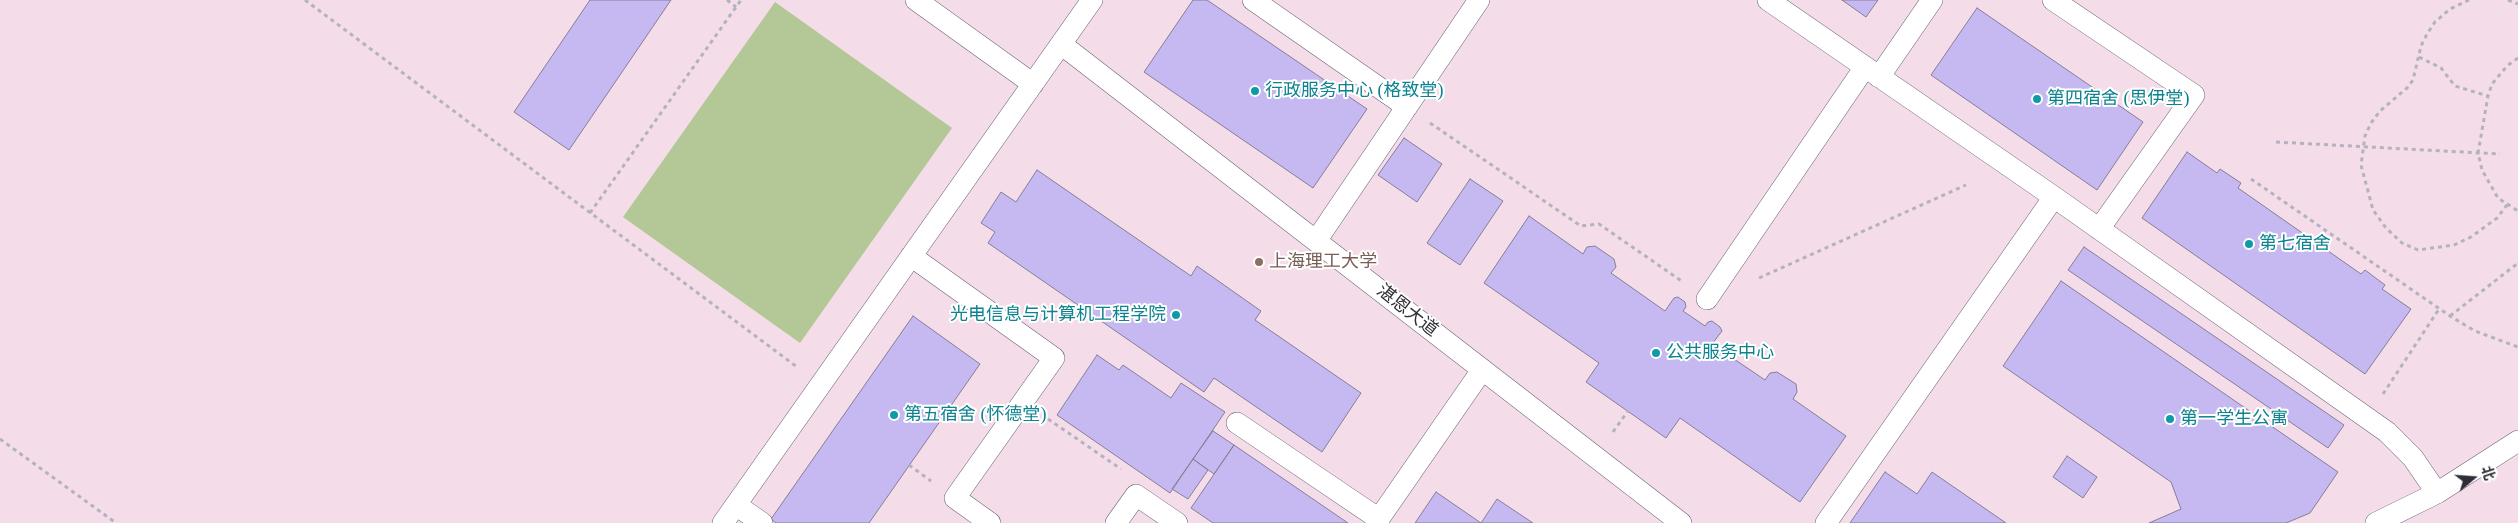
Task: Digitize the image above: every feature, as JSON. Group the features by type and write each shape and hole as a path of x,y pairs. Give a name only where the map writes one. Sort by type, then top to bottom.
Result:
{"lane":[{"path":"916,0 1033,84"},
{"path":"723,523 1092,0"},
{"path":"1252,0 1407,107"},
{"path":"1316,241 1479,0"},
{"path":"1768,0 2054,197 2387,432 2414,458 2437,493"},
{"path":"1708,299 1872,72 1932,0"},
{"path":"2056,1 2194,95 2099,229"},
{"name":"湛恩大道","path":"1061,44 1681,523"},
{"path":"1826,523 2054,197"},
{"path":"912,256 1054,358 955,498 990,523"},
{"path":"1237,423 1377,521 1482,370"},
{"path":"2376,523 2437,493 2518,441"},
{"path":"1116,523 1136,495 1177,523"},
{"path":"736,505 762,523"}],"path":[{"path":"305,0 820,385"},
{"path":"727,0 736,7"},
{"path":"590,213 741,0"},
{"path":"2469,0 2450,9 2435,22 2421,46 2413,80 2407,88 2380,111 2365,136 2361,165 2374,210 2386,228 2402,244 2418,250 2454,245 2471,237 2497,218 2507,206"},
{"path":"2508,0 2518,4"},
{"path":"2419,57 2441,68 2455,86 2488,96"},
{"path":"2518,58 2499,74 2488,96 2478,153 2489,185 2498,198 2507,206 2518,211"},
{"path":"1407,107 1581,226 1599,224 1708,299"},
{"path":"2276,142 2500,154"},
{"path":"2251,179 2450,316 2475,331 2518,347"},
{"path":"1751,282 1966,185"},
{"path":"2450,316 2518,263"},
{"path":"2367,418 2439,309"},
{"path":"1023,402 1136,479 1136,495"},
{"path":"1616,429 1628,411"},
{"path":"0,438 116,523"}],"shaded area":[{"name":"上海理工大学","path":"0,0 2518,0 2518,523 0,523"}],"green space":[{"path":"775,2 952,128 800,343 623,217"}],"building":[{"path":"590,0 671,0 569,150 514,112"},
{"name":"行政服务中心 (格致堂)","path":"1193,0 1207,0 1367,109 1313,188 1144,72"},
{"path":"1842,0 1878,0 1866,17"},
{"name":"第四宿舍 (思伊堂)","path":"1977,8 2143,122 2097,190 1931,75"},
{"path":"1404,138 1442,164 1417,202 1378,175"},
{"name":"第七宿舍","path":"2187,152 2217,173 2220,169 2241,183 2238,188 2361,274 2365,270 2385,285 2382,289 2411,309 2365,374 2142,218"},
{"name":"光电信息与计算机工程学院","path":"1037,170 1191,276 1197,266 1261,311 1255,320 1361,393 1322,452 1214,378 1204,392 988,243 995,232 981,223 1001,192 1016,202"},
{"path":"1470,179 1503,201 1460,265 1427,243"},
{"name":"公共服务中心","path":"1529,216 1583,254 1587,247 1595,246 1614,259 1616,267 1611,273 1665,311 1674,298 1678,297 1685,302 1686,307 1683,311 1705,326 1708,322 1712,321 1720,327 1722,331 1712,344 1765,380 1770,373 1777,372 1796,384 1797,392 1793,399 1846,436 1800,502 1680,418 1666,438 1586,382 1599,363 1484,283"},
{"path":"2084,247 2344,425 2328,448 2068,270"},
{"name":"第一学生公寓","path":"2061,281 2338,472 2310,513 2286,523 2149,523 2181,509 2171,482 2003,366"},
{"name":"第五宿舍 (怀德堂)","path":"913,316 980,364 869,523 776,523 771,519"},
{"path":"1097,355 1119,370 1123,365 1171,398 1181,383 1225,412 1170,493 1057,415"},
{"path":"1213,431 1234,445 1214,474 1193,459"},
{"path":"1234,445 1348,523 1213,523 1191,508"},
{"path":"2067,456 2097,477 2083,498 2053,477"},
{"path":"1193,459 1208,470 1188,499 1172,489"},
{"path":"1885,472 1917,494 1932,472 2006,523 1850,523"},
{"path":"1436,492 1481,523 1415,523"},
{"path":"1497,499 1533,523 1481,523"}],"place":[{"name":"行政服务中心 (格致堂)","path":"1255,91"},
{"name":"第四宿舍 (思伊堂)","path":"2037,99"},
{"name":"第七宿舍","path":"2249,244"},
{"name":"上海理工大学","path":"1259,262"},
{"name":"光电信息与计算机工程学院","path":"1176,315"},
{"name":"公共服务中心","path":"1656,353"},
{"name":"第五宿舍 (怀德堂)","path":"894,415"},
{"name":"第一学生公寓","path":"2170,419"}]}
